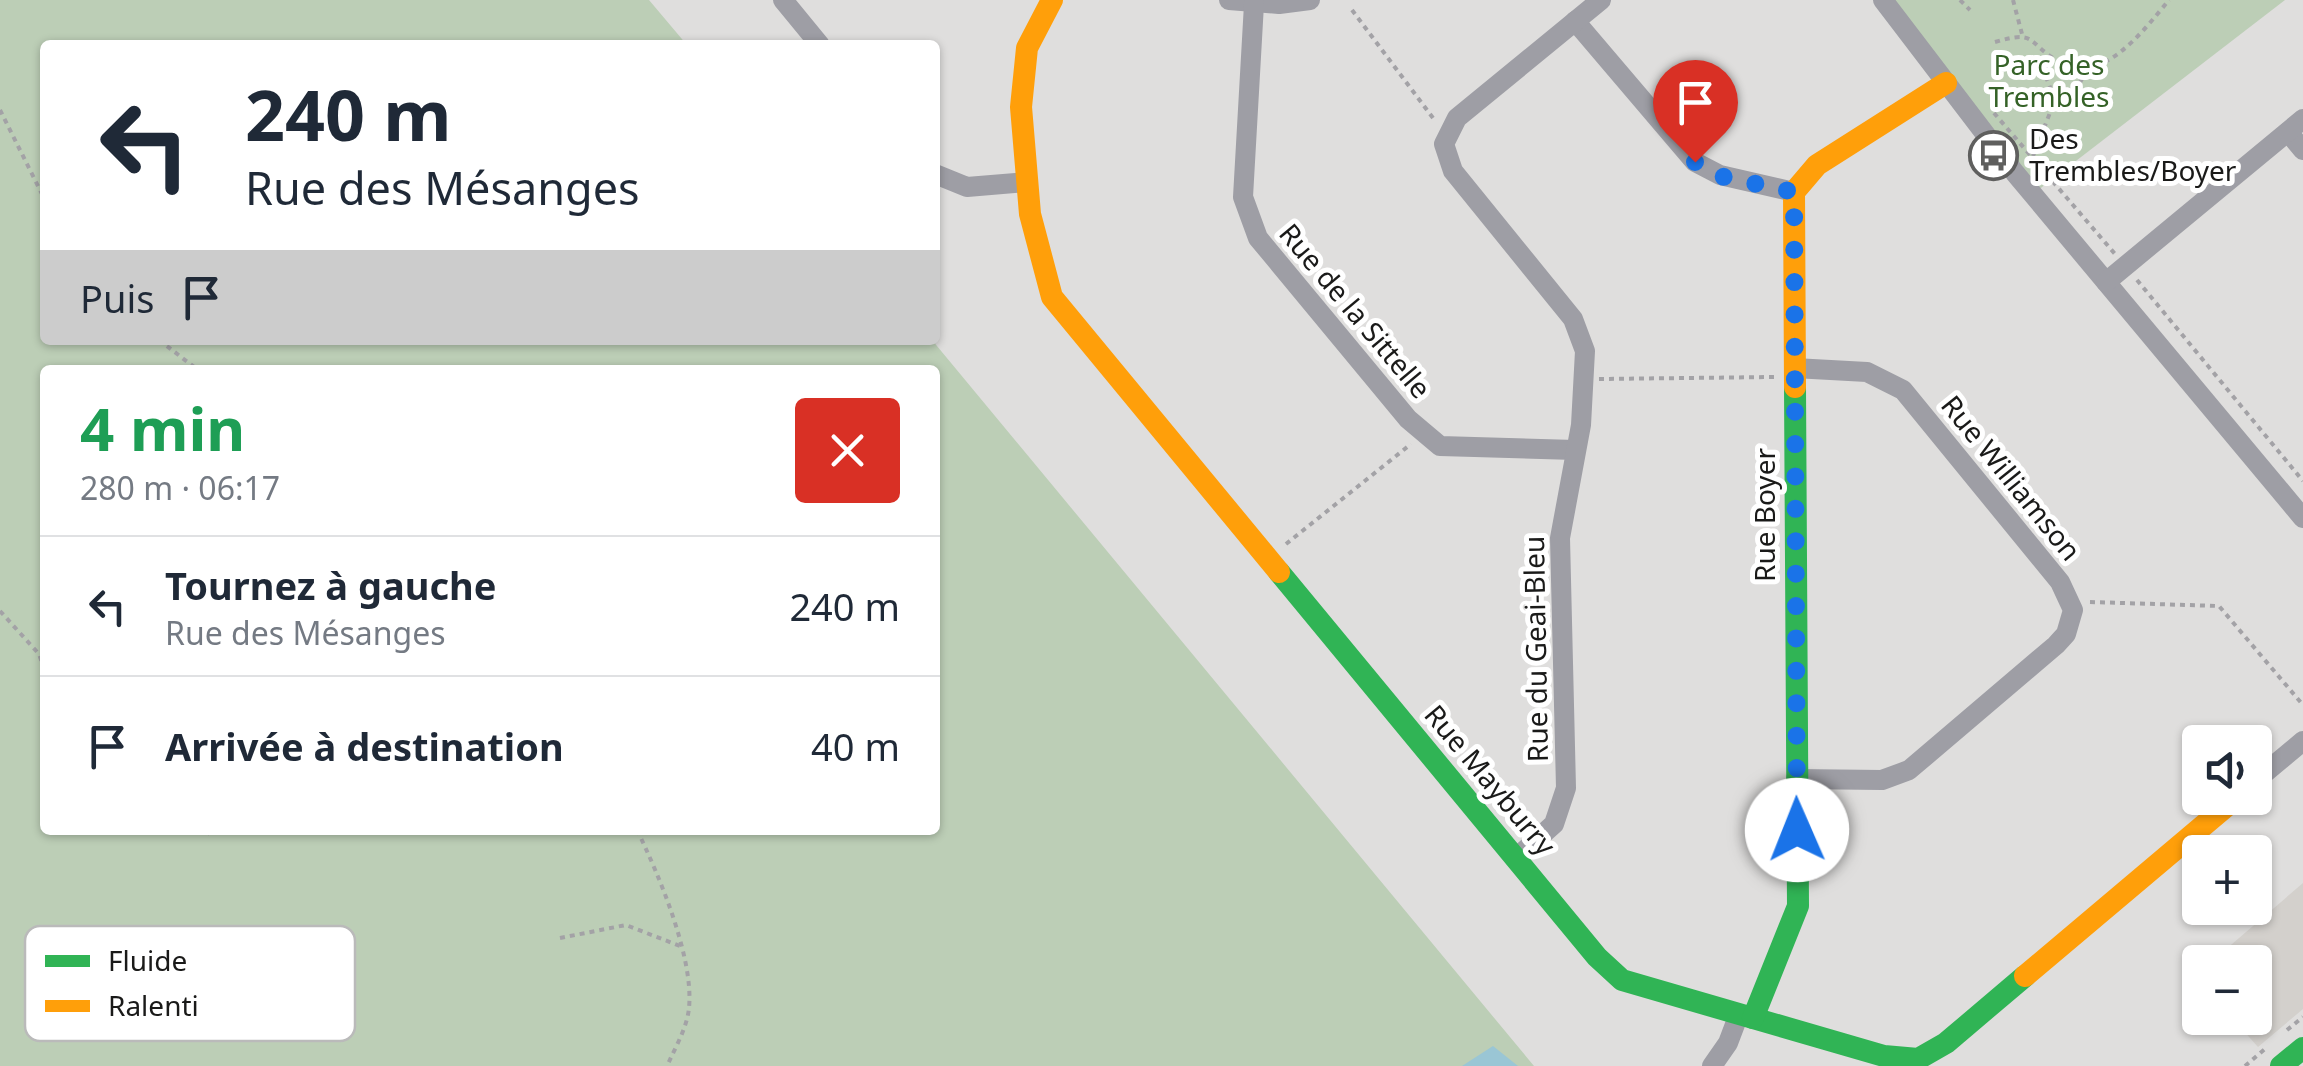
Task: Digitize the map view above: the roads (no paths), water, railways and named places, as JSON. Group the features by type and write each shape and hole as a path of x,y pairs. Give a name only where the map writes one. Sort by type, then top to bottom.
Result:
{"street":[{"path":"783,0 816,40"},
{"name":"Rue Mayburry","path":"1052,0 1024,58 1033,245 1052,297 1597,957 1622,980 1902,1060 1933,1053 2216,815"},
{"path":"1229,0 1254,4 1310,0"},
{"name":"Rue du Geai-Bleu","path":"1516,858 1554,824 1566,788 1560,538 1575,450 1585,351 1573,319 1454,171 1444,144 1457,118 1601,0"},
{"path":"1883,0 2015,173 2303,518"},
{"name":"Rue de la Sittelle","path":"1254,4 1242,197 1249,220 1265,247 1423,434 1440,446 1456,450 1575,450"},
{"path":"1576,21 1695,162 1720,176 1794,192 1817,165 1946,83"},
{"path":"2106,282 2296,125 2303,150"},
{"path":"940,176 967,187 1027,182"},
{"name":"Rue Boyer","path":"1746,1016 1796,921 1794,192"},
{"name":"Rue Williamson","path":"1794,373 1867,372 1903,390 2060,582 2070,602 2071,621 2056,645 1909,770 1882,780 1796,778"},
{"path":"2272,767 2303,741"},
{"path":"1712,1066 1746,1016"},
{"path":"2281,1066 2303,1048"}],"water":[{"path":"1493,1046 1518,1066 1462,1066"}],"place":[{"name":"Des Trembles/Boyer","path":"1994,155"}],"park label":[{"name":"Parc des Trembles","path":"2049,81"}]}
